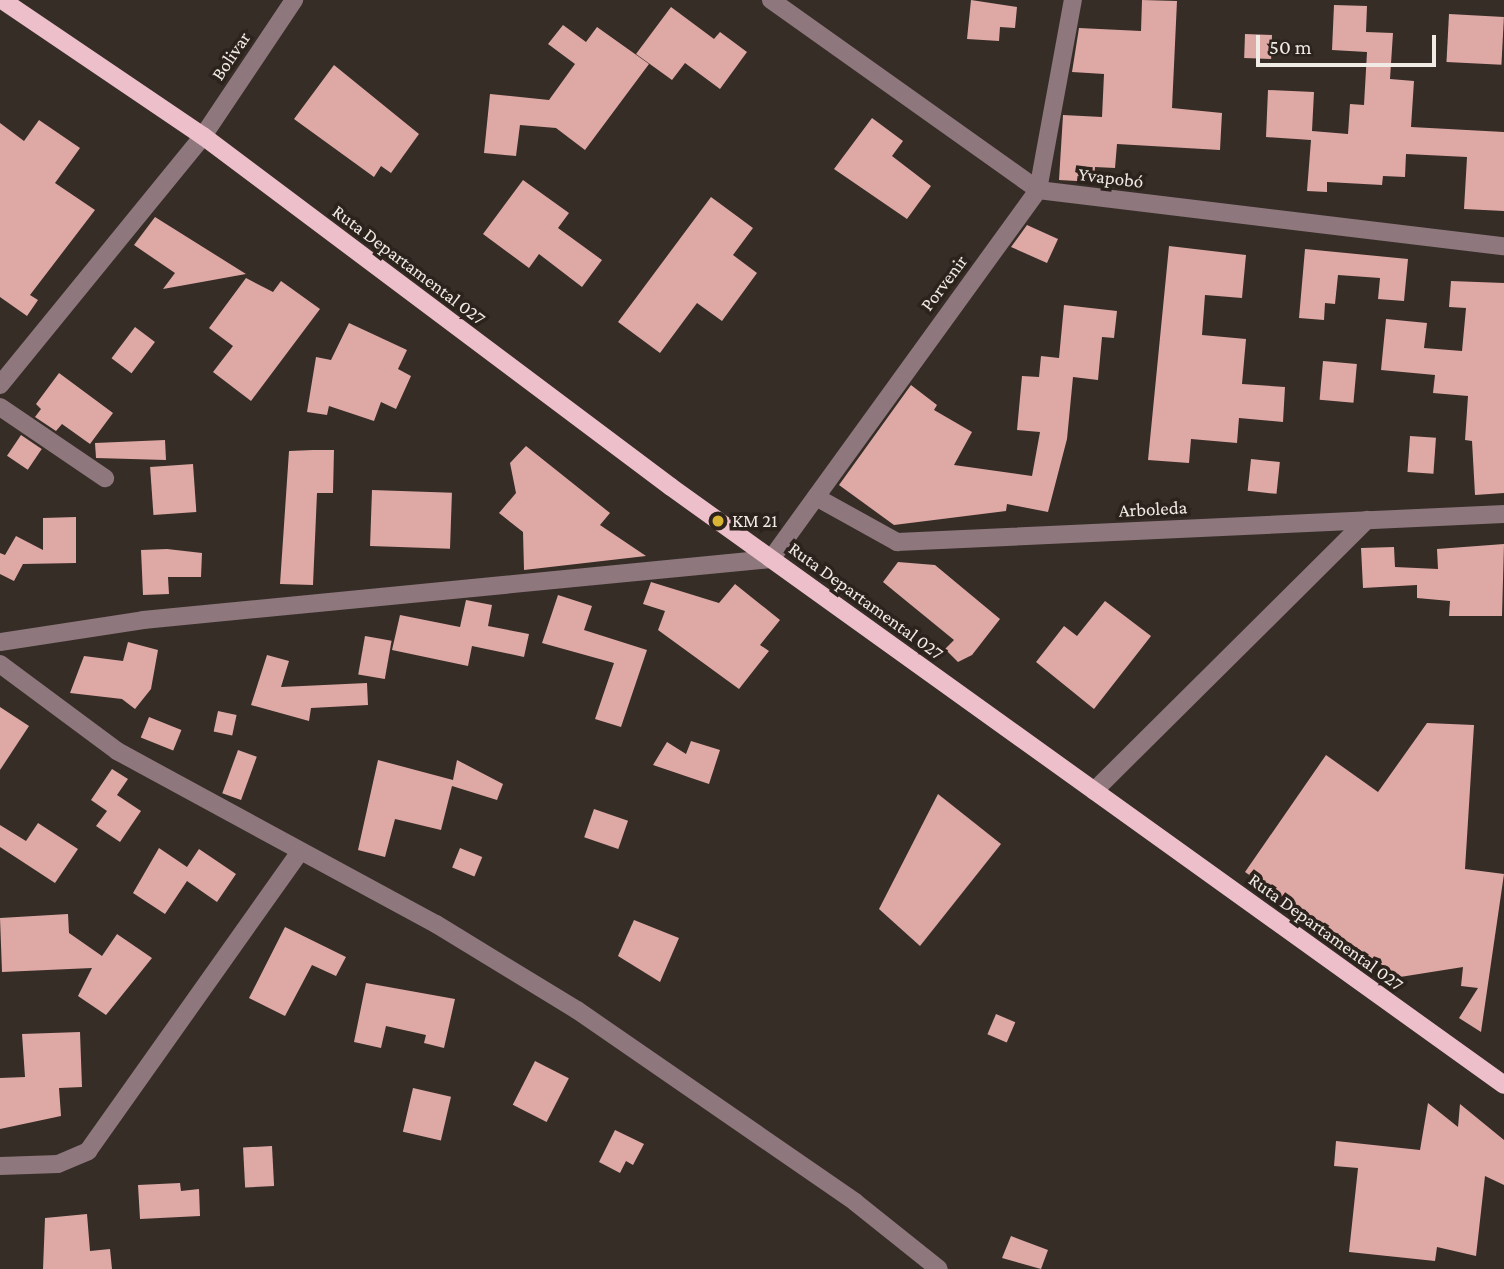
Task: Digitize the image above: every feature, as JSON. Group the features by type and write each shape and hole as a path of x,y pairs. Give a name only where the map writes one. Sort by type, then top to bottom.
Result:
{"main road":[{"name":"Ruta Departamental 027","path":"2,0 203,136 771,559 1504,1085"}],"street":[{"name":"Bolivar","path":"0,385 203,136 295,0"},
{"name":"Yvapobó","path":"771,0 1038,190 1504,246"},
{"name":"Porvenir","path":"771,559 1038,190 1073,0"},
{"path":"0,407 105,478"},
{"name":"Arboleda","path":"816,497 897,542 1504,514"},
{"path":"1094,792 1367,520"},
{"path":"0,642 143,620 771,559"},
{"path":"0,663 117,751 298,854 436,924 577,1010 855,1202 939,1269"},
{"path":"0,1166 58,1164 88,1151 298,854"}],"building":[{"path":"971,0 1017,7 1015,28 1000,27 999,41 967,39"},
{"path":"1142,0 1177,1 1172,108 1222,113 1220,150 1117,144 1115,168 1095,167 1094,182 1059,180 1063,115 1102,117 1104,74 1072,72 1079,28 1141,31"},
{"path":"1334,5 1367,6 1366,32 1393,33 1390,79 1414,81 1411,127 1504,132 1504,211 1464,209 1467,157 1406,154 1405,177 1383,176 1382,185 1327,182 1327,192 1307,191 1311,140 1266,137 1268,90 1314,92 1312,131 1348,134 1350,104 1364,105 1367,52 1332,50"},
{"path":"671,7 714,39 720,32 747,52 720,89 685,63 672,80 636,54"},
{"path":"1449,14 1504,17 1501,65 1446,62"},
{"path":"563,25 586,42 597,27 649,64 585,150 556,128 520,125 516,156 484,153 490,94 549,100 575,64 548,44"},
{"path":"1245,34 1272,35 1271,59 1244,58"},
{"path":"334,65 419,134 391,173 381,166 374,177 294,119"},
{"path":"872,118 903,141 892,156 931,186 907,219 834,169"},
{"path":"39,120 80,148 55,183 95,210 30,295 38,300 27,316 0,297 0,123 24,141"},
{"path":"523,180 569,213 558,228 602,260 582,287 539,254 529,268 483,234"},
{"path":"711,197 753,228 733,255 757,273 722,321 697,303 660,353 618,322"},
{"path":"155,217 246,274 163,289 175,273 134,245"},
{"path":"1027,225 1058,239 1047,263 1011,247"},
{"path":"1169,246 1246,255 1242,298 1205,295 1202,335 1246,339 1242,384 1285,387 1283,422 1239,418 1237,443 1191,439 1189,463 1148,460"},
{"path":"1305,249 1408,259 1404,301 1378,299 1380,278 1338,275 1335,304 1325,303 1324,320 1299,318"},
{"path":"246,278 273,292 281,281 320,309 251,401 213,372 233,346 209,328"},
{"path":"1451,281 1504,283 1504,493 1475,495 1472,441 1465,440 1468,396 1433,393 1435,375 1381,370 1386,319 1427,323 1424,348 1462,351 1466,308 1449,307"},
{"path":"1064,305 1117,311 1114,338 1102,337 1098,380 1073,377 1067,439 1048,512 1007,504 1006,511 894,525 839,485 911,385 937,405 934,410 972,432 954,465 1032,476 1040,432 1017,430 1022,376 1039,377 1041,356 1059,358"},
{"path":"349,323 407,350 398,369 411,376 396,409 381,402 374,421 329,406 327,415 307,412 316,357 331,360"},
{"path":"135,327 155,342 131,373 112,358"},
{"path":"1323,361 1357,364 1353,403 1320,400"},
{"path":"59,373 113,413 90,444 62,424 56,431 35,417 41,409 36,404"},
{"path":"21,435 42,449 28,470 7,456"},
{"path":"1410,436 1436,438 1433,474 1407,472"},
{"path":"165,440 166,460 96,458 95,443"},
{"path":"526,446 610,513 600,525 646,556 524,570 523,532 499,513 516,493 510,463"},
{"path":"334,450 333,493 317,493 313,585 280,584 289,451"},
{"path":"1251,459 1280,462 1276,494 1248,491"},
{"path":"193,464 196,512 153,515 150,467"},
{"path":"372,490 452,493 450,549 370,546"},
{"path":"76,517 76,563 23,564 14,581 0,574 0,553 5,555 16,536 43,550 43,518"},
{"path":"1504,544 1502,616 1449,616 1450,601 1417,598 1417,585 1363,588 1361,548 1394,547 1395,567 1438,569 1437,549"},
{"path":"167,549 202,553 201,577 168,577 169,594 143,595 141,550"},
{"path":"898,562 935,565 1000,619 972,655 958,662 945,649 954,640 883,582"},
{"path":"651,582 719,603 735,584 780,620 760,645 769,651 739,689 658,630 665,611 643,604"},
{"path":"558,595 592,606 584,630 647,650 621,727 595,719 614,663 542,643"},
{"path":"466,600 492,605 488,626 529,634 524,657 472,646 468,666 392,650 400,615 460,627"},
{"path":"1105,601 1151,636 1094,709 1036,662 1064,626 1077,636"},
{"path":"365,636 392,641 385,679 358,674"},
{"path":"128,642 158,650 151,689 135,709 122,699 70,693 84,656 123,661"},
{"path":"267,655 289,661 281,687 367,683 368,705 311,708 309,721 251,705"},
{"path":"0,707 29,726 0,770"},
{"path":"218,711 237,715 232,735 214,732"},
{"path":"149,717 181,730 173,751 141,737"},
{"path":"1427,723 1474,725 1465,869 1504,874 1481,1032 1459,1018 1478,988 1461,986 1463,967 1400,977 1245,872 1326,755 1378,792"},
{"path":"691,741 720,750 709,784 653,765 667,742 686,754"},
{"path":"238,750 257,757 241,800 222,793"},
{"path":"378,760 453,780 457,760 503,784 497,800 452,786 441,830 395,819 385,857 358,850"},
{"path":"112,769 128,779 117,795 141,811 120,842 96,826 107,811 91,800"},
{"path":"938,794 1001,844 920,946 879,909"},
{"path":"594,809 628,821 618,849 584,837"},
{"path":"38,823 78,849 55,883 0,847 0,825 26,841"},
{"path":"159,848 187,867 199,849 236,874 217,902 187,881 165,914 133,893"},
{"path":"460,848 482,857 474,876 452,867"},
{"path":"68,914 69,933 102,956 117,934 152,958 106,1015 78,996 92,968 2,972 0,918"},
{"path":"634,920 679,938 660,982 618,956"},
{"path":"285,927 346,957 336,976 312,965 285,1016 249,998"},
{"path":"366,983 455,999 444,1048 424,1043 426,1035 386,1026 381,1048 354,1042"},
{"path":"996,1014 1015,1022 1007,1042 987,1034"},
{"path":"80,1032 82,1087 59,1088 61,1116 0,1129 0,1078 25,1077 22,1034"},
{"path":"535,1061 569,1078 547,1122 513,1105"},
{"path":"413,1088 451,1097 441,1141 403,1132"},
{"path":"1428,1103 1458,1127 1460,1104 1504,1140 1504,1185 1485,1176 1476,1256 1437,1247 1435,1261 1349,1252 1358,1168 1334,1166 1336,1141 1420,1150"},
{"path":"615,1130 644,1144 633,1165 626,1161 620,1173 599,1162"},
{"path":"272,1146 274,1186 245,1187 243,1148"},
{"path":"180,1183 181,1191 199,1189 200,1216 140,1219 138,1185"},
{"path":"87,1214 90,1251 110,1249 112,1269 43,1269 45,1218"},
{"path":"1011,1236 1048,1250 1041,1269 1002,1258"}],"place":[{"name":"KM 21","path":"718,521"}]}
